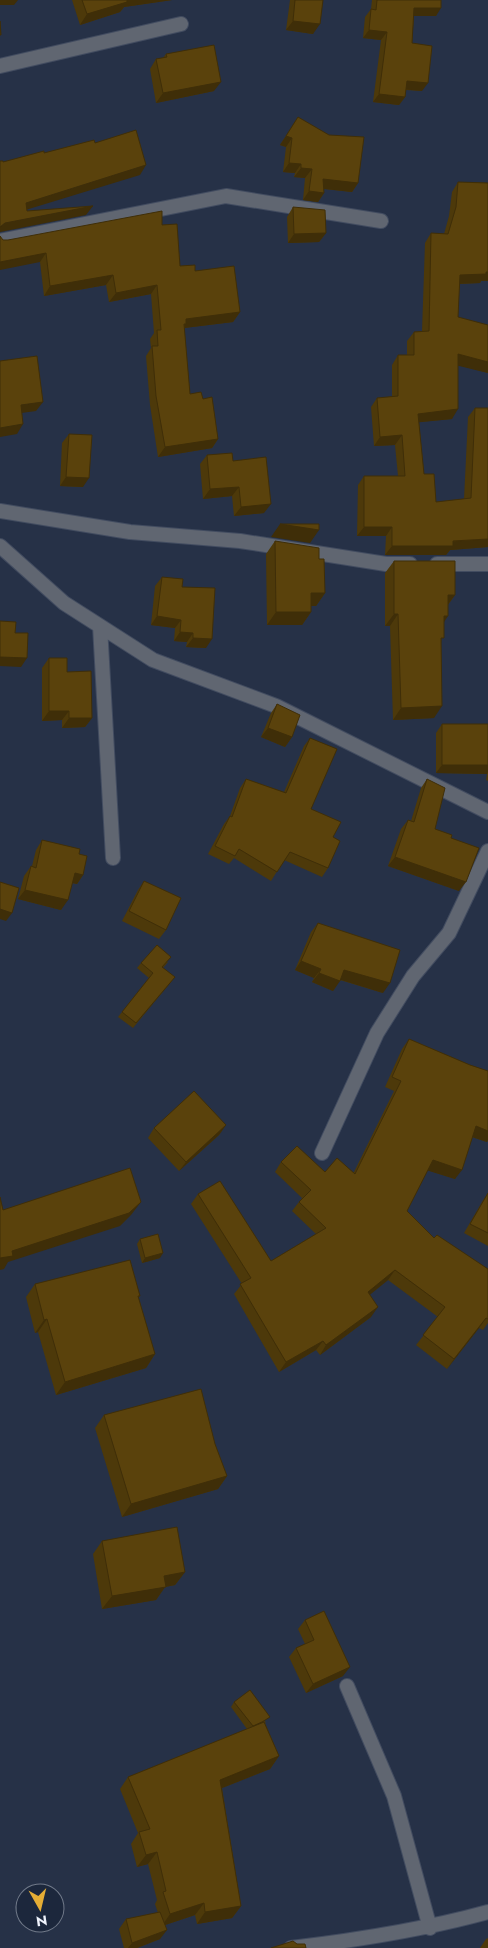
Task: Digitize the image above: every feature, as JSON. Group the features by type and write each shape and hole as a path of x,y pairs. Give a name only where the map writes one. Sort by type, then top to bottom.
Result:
{"street":[{"path":"0,66 180,24"},
{"path":"0,241 226,196 381,221"},
{"path":"0,510 130,532 240,541 386,564 488,564"},
{"path":"0,546 64,603 153,660 276,706 488,812"},
{"path":"100,626 113,858"},
{"path":"322,1153 377,1033 413,976 448,933 488,852"},
{"path":"347,1686 394,1796 430,1928"},
{"path":"291,1948 368,1939 430,1928 488,1912"}],"building":[{"path":"82,0 127,0 127,2 87,14"},
{"path":"295,0 323,0 320,24 293,21"},
{"path":"377,0 441,0 441,8 414,8 412,43 432,46 428,83 407,81 405,97 379,94 387,32 369,30 371,9 376,10"},
{"path":"214,45 221,82 163,93 156,59 167,57 166,54"},
{"path":"298,117 329,135 364,137 358,183 323,179 324,193 309,191 312,169 301,168 301,164 289,163 292,138 286,136"},
{"path":"136,130 146,165 26,203 27,211 93,206 5,223 0,227 0,161 3,162 44,151 44,153 94,140 95,143"},
{"path":"458,182 488,183 488,272 486,274 460,275 458,317 488,325 488,362 458,354 458,409 418,414 424,474 434,474 436,502 471,498 475,408 488,408 488,539 453,541 453,546 392,546 392,527 364,527 364,476 405,476 402,435 380,437 377,398 398,396 398,355 414,355 414,332 429,331 431,233 448,234 456,207"},
{"path":"293,207 325,210 326,233 294,234"},
{"path":"162,211 162,225 177,224 180,266 195,265 195,271 234,266 240,312 186,319 186,324 184,324 190,394 201,392 203,399 212,397 218,439 165,447 156,396 152,346 158,346 157,330 161,330 157,285 116,293 113,275 50,286 46,253 0,262 0,236 3,240 8,240"},
{"path":"37,356 43,402 21,405 23,424 0,428 0,361"},
{"path":"69,434 92,435 89,478 66,477"},
{"path":"232,453 233,461 266,457 271,504 241,507 239,487 210,489 207,455"},
{"path":"280,524 319,524 319,530"},
{"path":"275,541 319,548 319,559 324,559 325,593 311,593 311,612 276,612"},
{"path":"394,561 455,561 455,595 448,595 448,616 444,616 444,638 441,638 442,706 401,708 398,614 394,614"},
{"path":"162,577 183,579 182,587 215,588 212,639 193,638 193,633 180,632 181,620 157,616"},
{"path":"0,621 16,622 15,633 28,633 27,658 0,657"},
{"path":"49,658 67,658 67,672 91,671 92,718 69,718 69,711 49,711"},
{"path":"277,704 300,715 292,737 268,728"},
{"path":"442,724 488,724 488,765 442,765"},
{"path":"310,738 337,749 311,809 341,822 333,837 340,841 328,868 290,852 277,872 239,849 235,856 215,846 230,816 232,817 246,779 286,793"},
{"path":"427,779 445,788 435,829 452,835 451,838 479,848 466,882 395,857 408,820 414,822"},
{"path":"42,840 80,849 79,854 87,856 83,875 75,873 68,900 25,890 31,866 36,868"},
{"path":"144,881 181,898 166,930 129,911"},
{"path":"0,882 19,888 12,913 0,909"},
{"path":"318,923 400,950 390,983 344,970 340,981 319,973 321,969 301,961"},
{"path":"157,945 171,957 162,967 175,977 136,1023 122,1012 153,973 141,963"},
{"path":"409,1039 488,1071 488,1131 476,1126 462,1170 433,1160 407,1211 434,1238 437,1235 488,1269 488,1319 486,1318 454,1359 423,1335 445,1307 395,1270 368,1292 378,1307 326,1345 323,1341 286,1362 240,1284 251,1278 198,1194 220,1181 271,1261 326,1228 299,1202 311,1190 281,1162 297,1146 325,1172 337,1158 355,1174 401,1081 392,1077"},
{"path":"194,1091 226,1125 186,1162 154,1128"},
{"path":"130,1168 141,1202 129,1213 12,1251 13,1256 0,1258 0,1197 3,1210"},
{"path":"488,1193 488,1233 470,1224"},
{"path":"158,1234 163,1253 145,1258 140,1239"},
{"path":"130,1260 140,1296 138,1296 155,1354 65,1382 47,1319 44,1320 35,1284"},
{"path":"201,1389 215,1444 227,1476 131,1504 104,1415"},
{"path":"177,1527 185,1572 164,1576 166,1587 112,1596 102,1541"},
{"path":"324,1611 350,1667 313,1684 296,1648 314,1640 305,1620"},
{"path":"250,1690 270,1717 253,1726 234,1702"},
{"path":"264,1722 279,1756 220,1780 241,1906 205,1912 204,1903 170,1914 163,1892 166,1891 157,1852 146,1855 139,1832 150,1829 128,1777"},
{"path":"160,1912 167,1930 132,1943 126,1919"},
{"path":"293,1941 297,1944 305,1944 306,1948 271,1948"}]}
